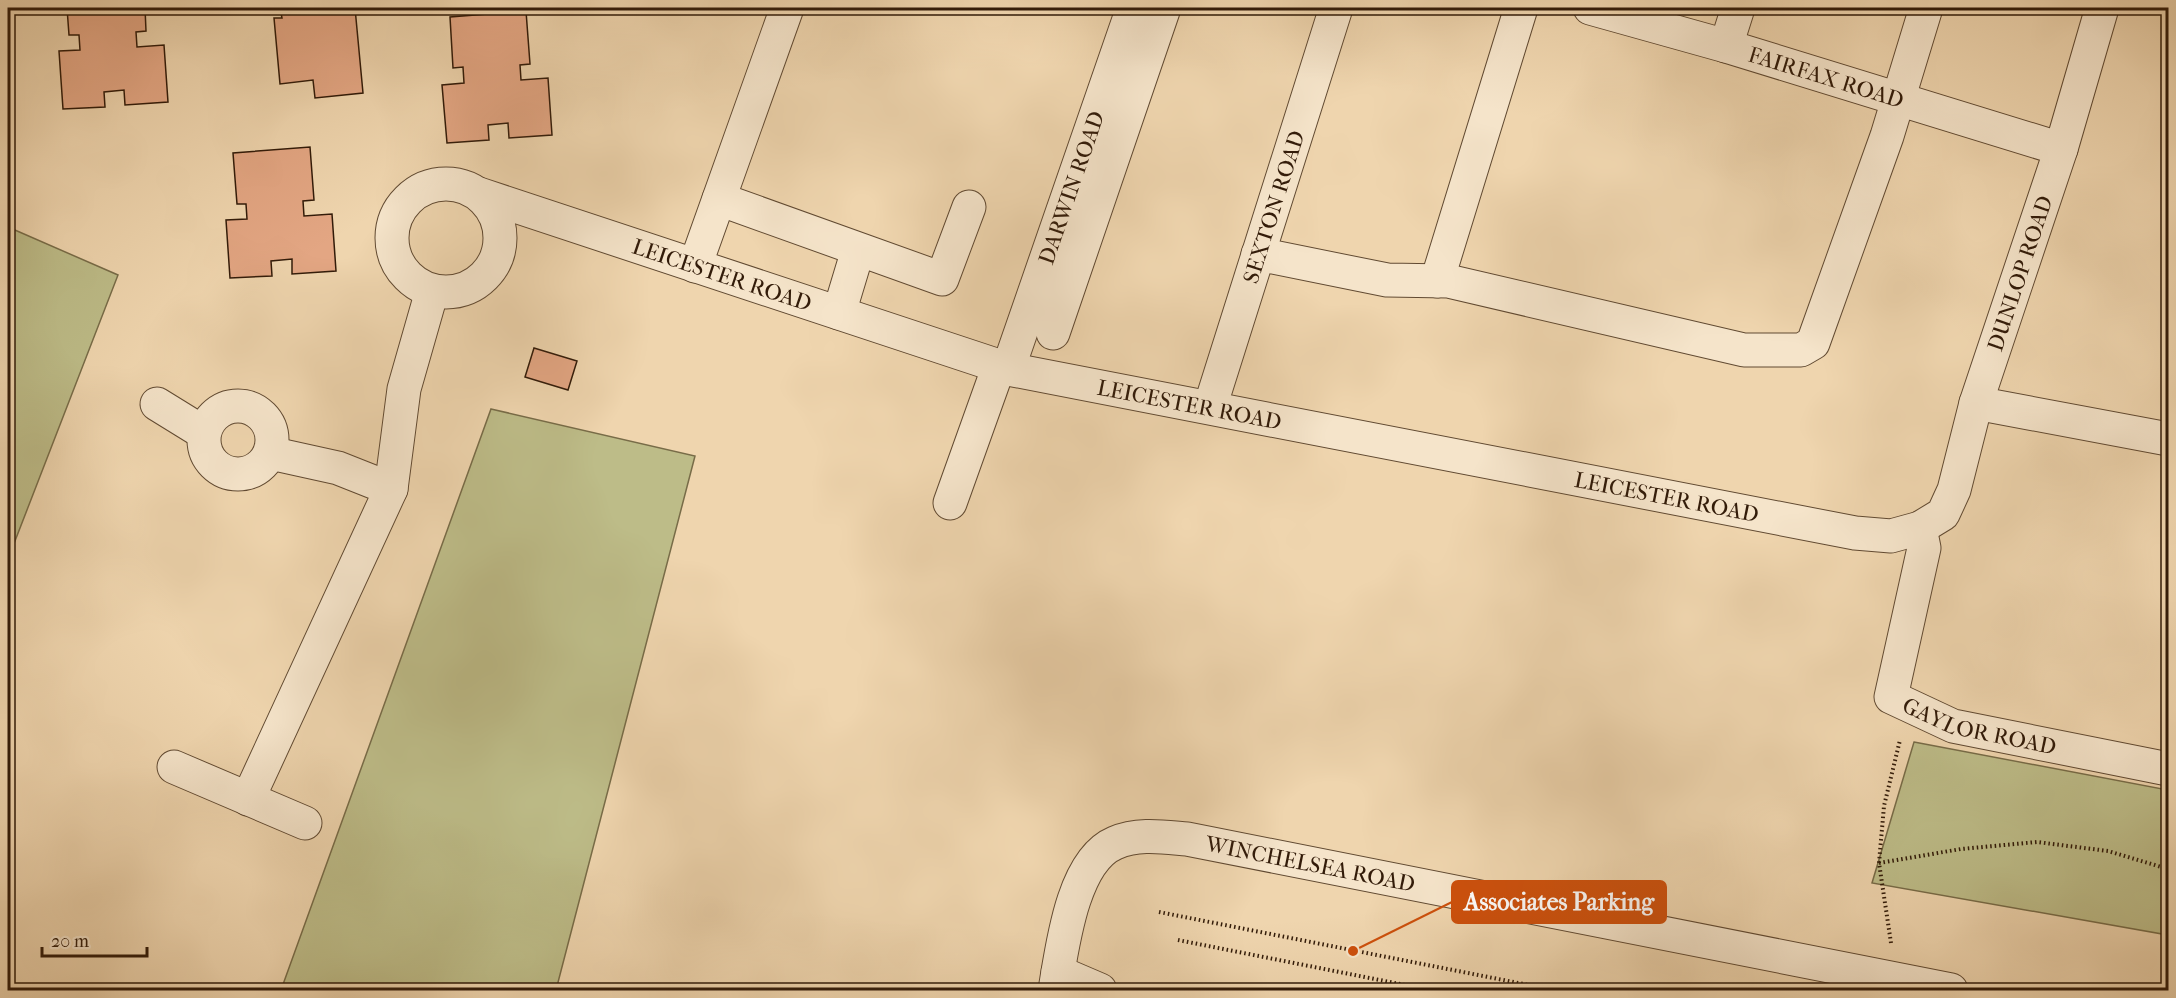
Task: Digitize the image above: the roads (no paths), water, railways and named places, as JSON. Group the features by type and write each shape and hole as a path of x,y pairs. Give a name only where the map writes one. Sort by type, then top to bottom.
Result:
{"street":[{"path":"695,266 787,8"},
{"name":"DARWIN ROAD","path":"950,503 1004,367 1051,287 1133,8"},
{"path":"1053,333 1051,287 1164,8"},
{"name":"SEXTON ROAD","path":"1210,407 1336,8"},
{"path":"1437,281 1521,8"},
{"name":"FAIRFAX ROAD","path":"1590,8 1726,46 2061,149"},
{"path":"1726,46 1738,8"},
{"path":"1258,254 1387,280 1448,281 1744,350 1801,350 1813,343 1899,99 1926,8"},
{"name":"DUNLOP ROAD","path":"1920,528 1943,514 1950,498 1976,403 2061,149 2102,8"},
{"path":"446,183 463,186 479,194 492,207 499,225 501,244 495,262 484,277 469,288 451,293 432,291 415,283 401,270 393,254 391,237 394,220 401,205 414,193 429,185 446,183"},
{"name":"LEICESTER ROAD","path":"479,194 1004,367 1855,533 1891,536 1920,528"},
{"path":"719,199 942,279 969,207"},
{"path":"839,313 858,250"},
{"path":"248,799 391,489 404,389 432,291"},
{"path":"1976,403 2169,439"},
{"path":"157,404 204,433"},
{"path":"239,406 251,408 267,422 272,442 270,453 264,462 246,474 225,472 208,456 204,444 204,433 209,422 217,413 239,406"},
{"path":"270,453 338,468 391,489"},
{"name":"GAYLOR ROAD","path":"1920,528 1924,548 1891,697 1953,726 2169,769"},
{"path":"174,767 305,823"},
{"name":"WINCHELSEA ROAD","path":"1063,984 1067,929 1080,884 1092,860 1114,843 1149,835 1187,839 1951,990"},
{"path":"1063,984 1100,990"}],"place":[{"name":"Associates Parking","path":"1353,951"}]}
